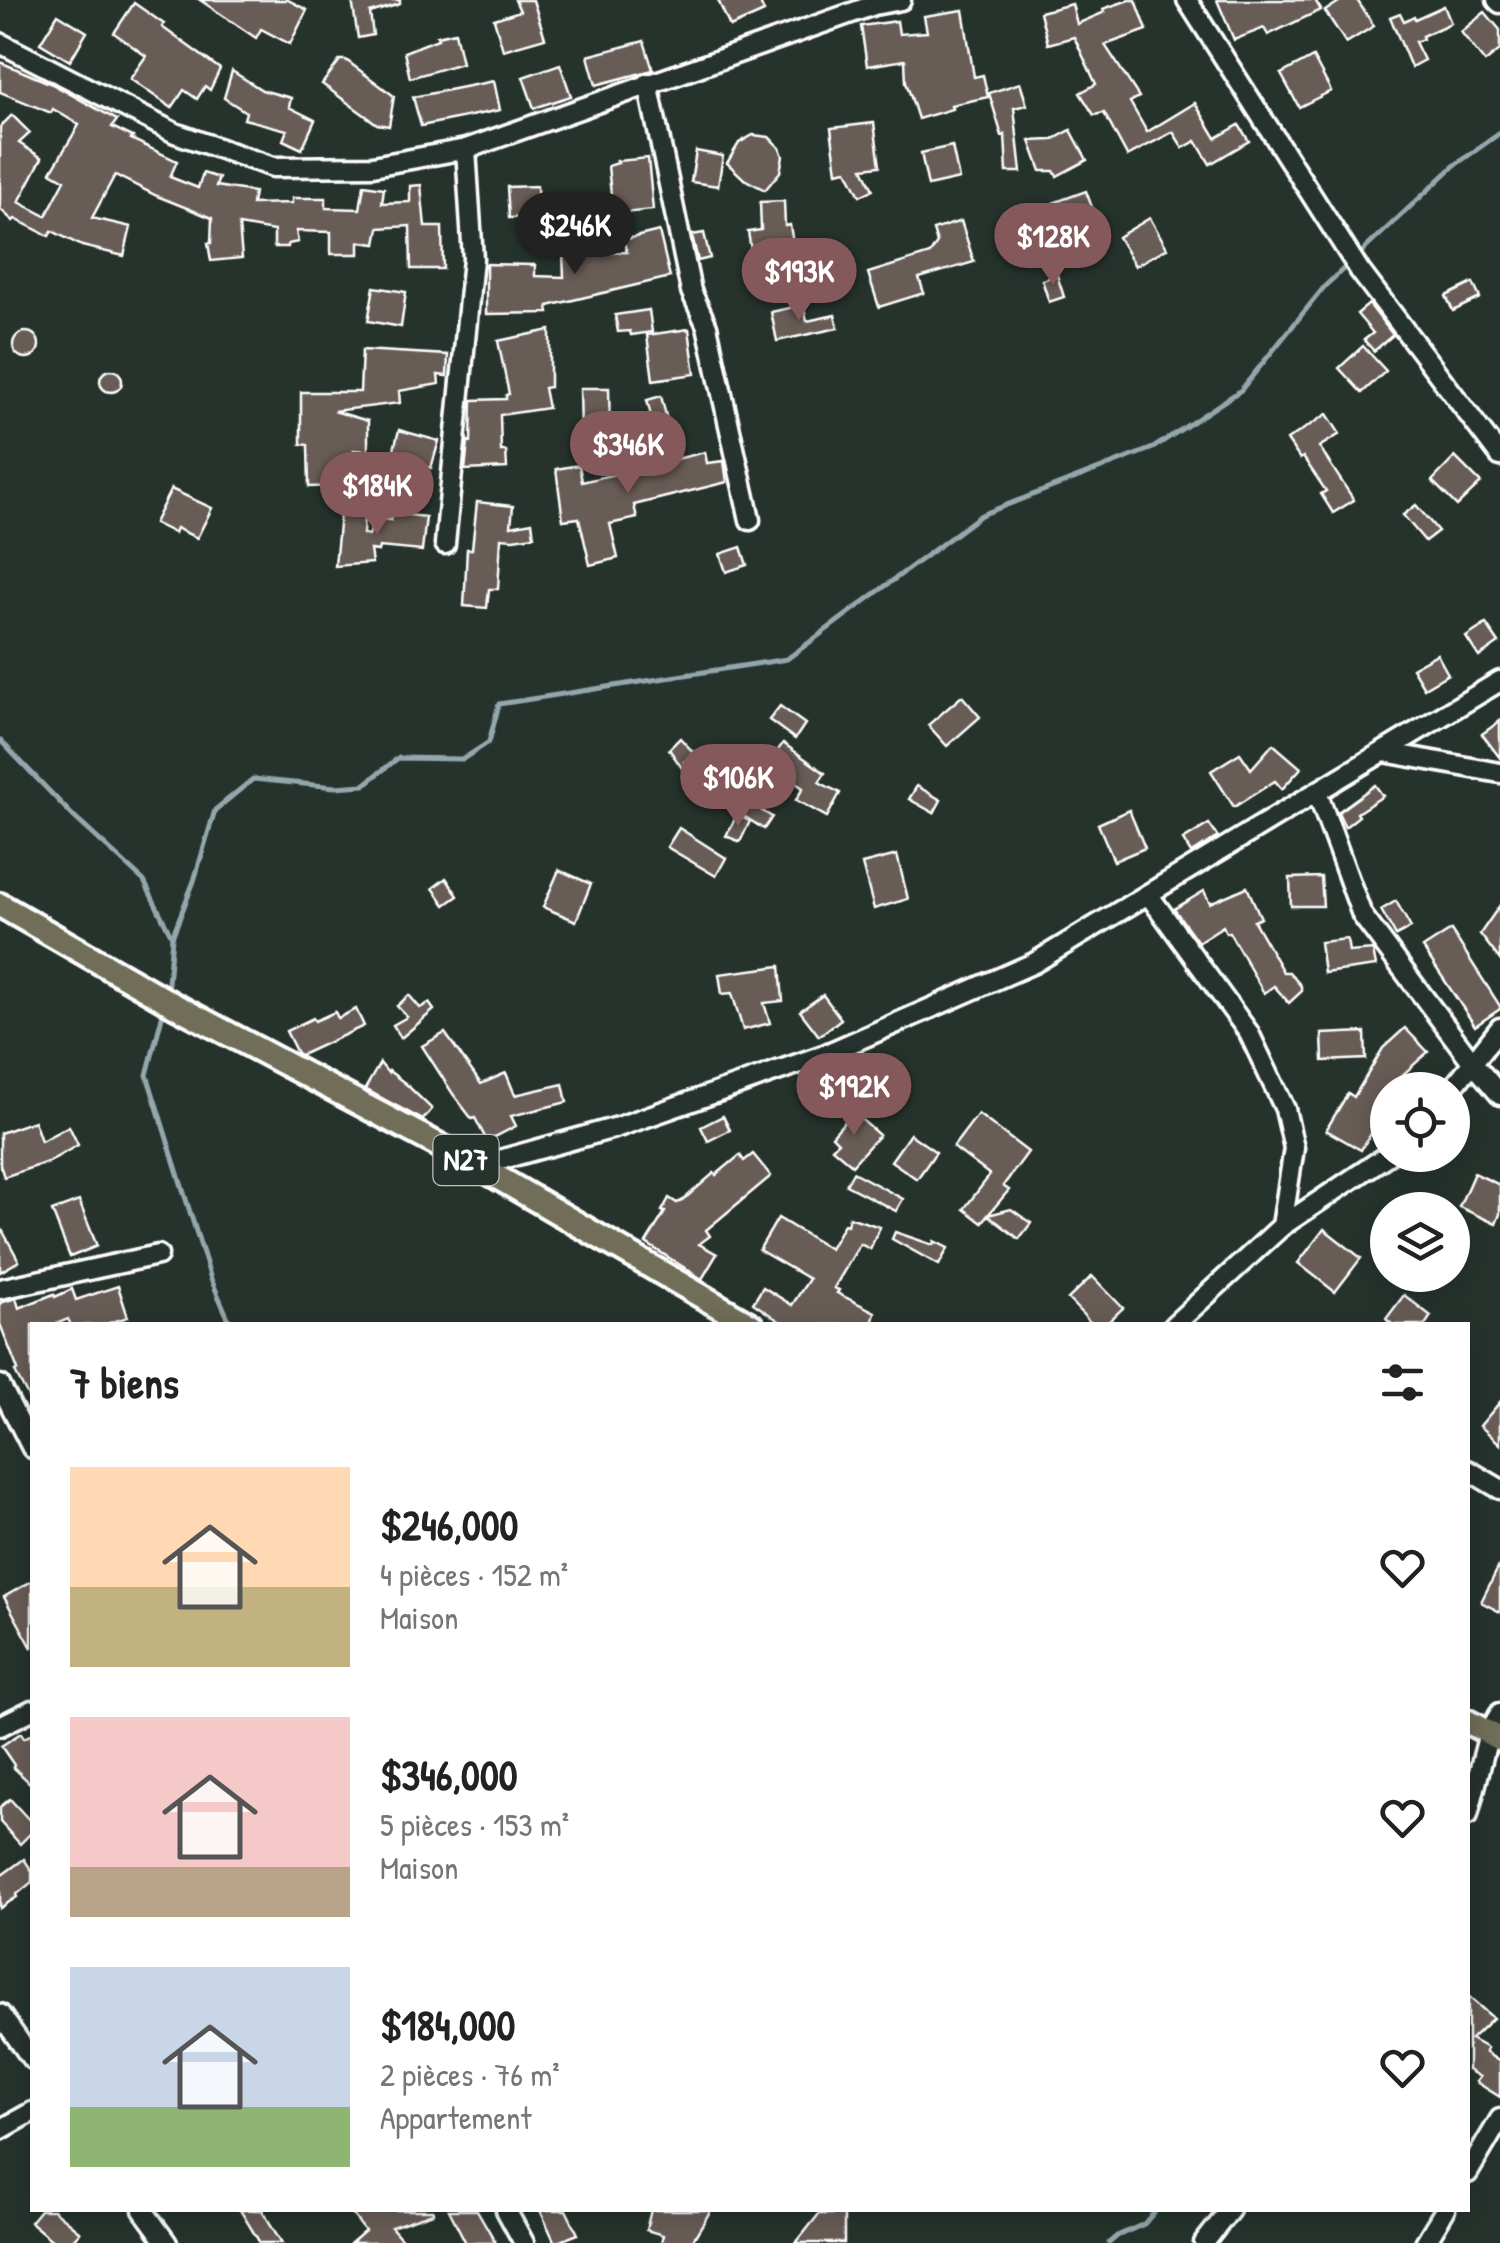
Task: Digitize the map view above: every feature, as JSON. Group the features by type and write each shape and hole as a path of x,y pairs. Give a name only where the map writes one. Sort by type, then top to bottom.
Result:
{"main road":[{"name":"N27","path":"0,906 174,1005 478,1166 746,1322"}],"street":[{"path":"0,43 174,133 273,167 373,166 466,149 874,5 901,0"},
{"path":"1187,0 1360,272 1500,456"},
{"path":"648,83 691,291 707,326 750,520"},
{"path":"445,544 472,260 466,149"},
{"path":"478,1166 618,1127 826,1054 1034,963 1500,681"},
{"path":"1384,752 1500,774"},
{"path":"1317,792 1362,916 1500,1095"},
{"path":"1148,894 1249,1034 1285,1109 1294,1148 1282,1226"},
{"path":"1466,1072 1500,1028"},
{"path":"1177,1322 1282,1226 1370,1167"},
{"path":"0,1289 158,1255"},
{"path":"0,1385 30,1444"},
{"path":"1470,1471 1500,1489"},
{"path":"0,1726 30,1711"},
{"path":"1470,1807 1489,1727"},
{"path":"0,2014 30,2056"},
{"path":"0,2130 30,2113"},
{"path":"1470,2169 1500,2119"},
{"path":"144,2212 167,2243"},
{"path":"507,2212 524,2243"},
{"path":"1204,2243 1228,2212"},
{"path":"1425,2243 1444,2212"}],"building":[{"path":"200,0 288,0 307,10 290,44 261,29 256,38"},
{"path":"352,0 400,0 400,4 370,13 373,35 358,38"},
{"path":"515,0 533,0 545,38 503,50 494,19 520,11"},
{"path":"718,0 759,0 764,12 730,27"},
{"path":"1136,0 1147,30 1105,45 1139,97 1130,102 1147,132 1195,103 1216,138 1239,125 1249,141 1210,164 1196,141 1183,148 1173,132 1127,156 1104,113 1094,115 1080,93 1096,84 1074,37 1048,44 1040,12 1072,4 1077,24"},
{"path":"1217,0 1315,0 1321,10 1268,35 1264,28 1234,40"},
{"path":"1342,0 1357,0 1374,26 1346,43 1325,11"},
{"path":"134,3 220,69 210,90 205,86 197,99 184,90 172,108 130,79 146,56 114,33"},
{"path":"1444,6 1451,23 1415,42 1424,60 1411,67 1390,17 1400,13 1404,21 1414,16 1415,19"},
{"path":"963,10 974,77 983,75 988,97 951,105 952,109 918,119 906,82 905,60 867,66 861,26 897,21 899,34 927,32 924,16"},
{"path":"1485,12 1500,30 1500,50 1485,62 1461,32"},
{"path":"58,14 87,32 70,61 40,43"},
{"path":"455,32 462,63 410,78 404,52"},
{"path":"644,41 653,70 596,85 588,56"},
{"path":"1313,57 1331,91 1299,107 1281,74"},
{"path":"340,60 346,60 394,96 389,126 377,124 322,84"},
{"path":"0,62 52,84 117,120 112,127 177,161 170,177 198,188 203,173 219,178 216,186 254,192 252,204 326,198 326,208 360,209 364,185 384,188 382,203 410,202 410,186 421,185 425,227 442,227 443,269 411,269 410,226 379,228 376,244 359,242 359,254 331,254 331,232 296,231 298,242 274,247 274,231 239,225 242,258 211,261 208,243 212,218 115,175 92,218 131,227 124,256 82,246 52,231 49,236 13,221 0,209 0,127 12,115 30,133 19,143 42,158 19,202 46,216 65,180 51,172 79,125 53,109 51,113 0,92"},
{"path":"560,64 571,96 534,108 523,77"},
{"path":"232,71 262,90 291,98 289,107 315,120 302,149 283,140 287,130 244,119 246,112 224,98"},
{"path":"494,81 500,110 421,126 413,97"},
{"path":"1020,83 1027,105 1014,108 1021,172 1007,172 1005,135 1002,136 989,93"},
{"path":"874,123 880,166 863,168 873,190 860,196 847,170 837,172 831,128"},
{"path":"1071,130 1087,160 1057,176 1054,171 1041,171 1030,141 1052,140"},
{"path":"753,135 769,137 783,156 780,172 765,190 744,179 727,163 739,143"},
{"path":"952,146 959,179 928,186 921,153"},
{"path":"696,151 723,156 718,186 691,182"},
{"path":"648,158 653,210 613,214 608,166 617,161"},
{"path":"537,186 538,217 509,218 507,187"},
{"path":"1086,191 1096,218 1064,230 1053,203"},
{"path":"784,201 785,226 790,225 796,262 754,268 748,232 761,230 760,202"},
{"path":"1150,218 1167,248 1135,266 1118,237"},
{"path":"961,221 974,262 919,278 924,293 879,307 868,273 930,254 937,243 933,230"},
{"path":"659,231 670,277 548,306 549,313 486,314 486,264 535,265 535,276 564,277 563,254 627,252 623,240"},
{"path":"704,233 710,258 698,261 692,235"},
{"path":"1057,275 1064,297 1049,302 1042,280"},
{"path":"1473,283 1480,298 1453,311 1446,296"},
{"path":"374,287 406,292 401,327 368,321"},
{"path":"1369,304 1393,335 1374,351 1364,340 1373,333 1357,314"},
{"path":"803,305 807,321 835,315 838,328 777,341 771,312"},
{"path":"649,310 652,332 618,332 615,315"},
{"path":"689,329 695,374 653,380 647,335"},
{"path":"550,330 550,387 544,388 548,408 500,415 501,451 506,451 507,468 465,470 468,441 471,442 472,400 506,399 509,394 498,341"},
{"path":"26,332 35,336 39,345 35,354 26,358 17,354 13,345 17,336"},
{"path":"1363,346 1386,371 1362,393 1339,368"},
{"path":"362,350 448,355 447,376 438,375 439,384 399,391 400,403 334,411 368,421 368,451 354,450 352,470 340,469 341,486 309,487 308,445 301,444 301,392 360,392"},
{"path":"111,370 119,373 119,389 111,392 103,389 100,381 103,373"},
{"path":"580,388 609,388 610,432 581,432"},
{"path":"661,396 669,428 655,432 647,400"},
{"path":"1327,414 1340,434 1319,447 1354,500 1333,513 1321,494 1326,491 1287,440"},
{"path":"399,430 439,441 431,468 392,457"},
{"path":"705,452 707,463 724,461 727,482 634,505 637,518 610,524 618,558 590,565 579,518 563,520 556,469 579,465 582,482"},
{"path":"1455,457 1481,483 1457,506 1432,481"},
{"path":"171,489 212,508 197,538 154,523"},
{"path":"477,502 513,506 511,526 532,522 534,536 501,538 498,589 489,589 487,608 464,606 467,549 472,549"},
{"path":"1416,505 1438,531 1425,541 1403,515"},
{"path":"392,513 426,517 422,551 379,547 378,551 370,550 372,563 335,566 340,514 364,517 363,534 369,535 374,518 391,520"},
{"path":"741,547 747,565 726,572 720,554"},
{"path":"1486,624 1499,643 1479,657 1466,637"},
{"path":"1437,654 1448,674 1424,688 1412,668"},
{"path":"962,696 980,717 947,746 928,725"},
{"path":"780,706 805,724 795,739 769,720"},
{"path":"1500,721 1500,758 1482,734"},
{"path":"680,738 694,753 684,762 720,785 745,753 764,767 741,798 772,817 764,829 692,783 669,749"},
{"path":"783,743 825,773 819,782 840,793 827,817 796,800 803,788 769,763"},
{"path":"1273,744 1301,768 1282,789 1275,781 1234,807 1211,771 1240,753 1251,769"},
{"path":"1375,785 1383,796 1357,813 1359,816 1345,827 1338,812"},
{"path":"917,786 941,800 934,813 909,799"},
{"path":"1129,810 1145,848 1114,861 1098,824"},
{"path":"737,815 750,821 740,842 726,836"},
{"path":"1209,824 1218,837 1191,853 1183,840"},
{"path":"679,828 726,858 716,876 667,847"},
{"path":"897,855 908,899 874,909 862,864"},
{"path":"559,870 591,884 576,921 543,907"},
{"path":"1321,877 1323,906 1291,906 1290,878"},
{"path":"446,878 458,896 445,905 433,888"},
{"path":"1247,887 1261,918 1254,921 1283,972 1289,972 1301,986 1301,992 1289,1003 1274,986 1264,993 1223,926 1198,942 1174,909 1204,891 1210,903"},
{"path":"1396,901 1411,928 1396,936 1381,910"},
{"path":"1500,905 1500,960 1480,934"},
{"path":"1451,930 1500,1006 1475,1026 1423,948"},
{"path":"1347,939 1349,952 1373,950 1376,966 1324,973 1320,942"},
{"path":"780,966 783,1001 764,1003 770,1023 743,1030 732,993 722,994 719,974"},
{"path":"409,995 420,1008 429,1003 434,1010 401,1038 393,1025 407,1017 397,1006"},
{"path":"823,995 841,1019 819,1036 800,1011"},
{"path":"356,1009 364,1026 301,1055 297,1053 286,1031 313,1018 315,1021 335,1012 338,1018"},
{"path":"1405,1028 1428,1052 1406,1072 1370,1072 1370,1135 1361,1150 1326,1130 1348,1093 1354,1097 1383,1048"},
{"path":"1365,1032 1366,1059 1323,1061 1322,1034"},
{"path":"445,1033 481,1084 506,1073 515,1095 563,1084 567,1102 511,1116 516,1126 487,1141 475,1118 453,1094 422,1046"},
{"path":"380,1063 432,1109 423,1120 365,1089"},
{"path":"853,1112 879,1135 852,1165 832,1148 838,1142 832,1136"},
{"path":"978,1114 1028,1152 1003,1186 1009,1190 982,1223 964,1209 990,1175 953,1147"},
{"path":"723,1116 730,1130 708,1141 701,1127"},
{"path":"34,1121 41,1141 69,1126 78,1145 48,1162 4,1177 0,1133"},
{"path":"910,1134 936,1152 917,1179 891,1161"},
{"path":"753,1154 771,1176 706,1230 710,1236 699,1244 717,1254 702,1279 646,1243 669,1198 677,1203 682,1201 740,1155 744,1161"},
{"path":"853,1172 903,1199 896,1211 846,1185"},
{"path":"1474,1173 1500,1185 1496,1224 1470,1212 1470,1192 1466,1192"},
{"path":"79,1201 97,1246 70,1257 52,1211"},
{"path":"1011,1209 1031,1223 1019,1239 988,1215"},
{"path":"849,1217 880,1227 870,1249 860,1244 834,1288 875,1312 873,1322 781,1322 753,1303 763,1287 792,1305 809,1279 759,1250 778,1218 830,1249 844,1224 847,1225"},
{"path":"0,1226 19,1261 0,1272"},
{"path":"1324,1229 1361,1258 1335,1292 1298,1263"},
{"path":"895,1232 948,1248 939,1265 892,1239"},
{"path":"1092,1276 1123,1308 1108,1322 1090,1322 1068,1299"},
{"path":"118,1286 128,1317 112,1322 30,1322 30,1400 15,1372 18,1370 0,1324 0,1303 16,1298 19,1308 72,1289 76,1300"},
{"path":"1404,1295 1431,1316 1427,1322 1386,1319"},
{"path":"1500,1402 1500,1444 1480,1426"},
{"path":"1500,1564 1500,1612 1481,1602"},
{"path":"30,1582 30,1644 4,1597"},
{"path":"21,1733 24,1738 30,1735 30,1783 13,1767 1,1746"},
{"path":"10,1799 30,1821 30,1834 20,1844 0,1822 0,1807"},
{"path":"24,1859 30,1868 30,1884 0,1908 0,1872 2,1875"},
{"path":"1470,1998 1493,2018 1471,2039 1500,2062 1500,2097 1476,2082 1480,2077 1470,2071"},
{"path":"38,2212 55,2212 80,2232 70,2243 55,2243 30,2222"},
{"path":"241,2212 263,2212 282,2243 260,2243"},
{"path":"351,2212 433,2212 391,2227 405,2243 351,2243 365,2231"},
{"path":"450,2212 478,2212 496,2243 466,2243"},
{"path":"541,2212 567,2212 578,2234 555,2243"},
{"path":"650,2212 710,2212 691,2243 661,2243 663,2235 646,2230"},
{"path":"819,2214 844,2214 844,2243 796,2243"}],"waterway":[{"path":"172,937 215,810 253,779 335,787 364,785 398,758 463,759 489,742 499,704 787,659 981,515 1153,448 1241,390 1325,286 1455,165 1500,133"},
{"path":"0,740 74,817 144,881 172,937 167,995"},
{"path":"165,1005 147,1075 211,1279 230,1322"},
{"path":"1109,2243 1144,2224 1154,2212"}]}
